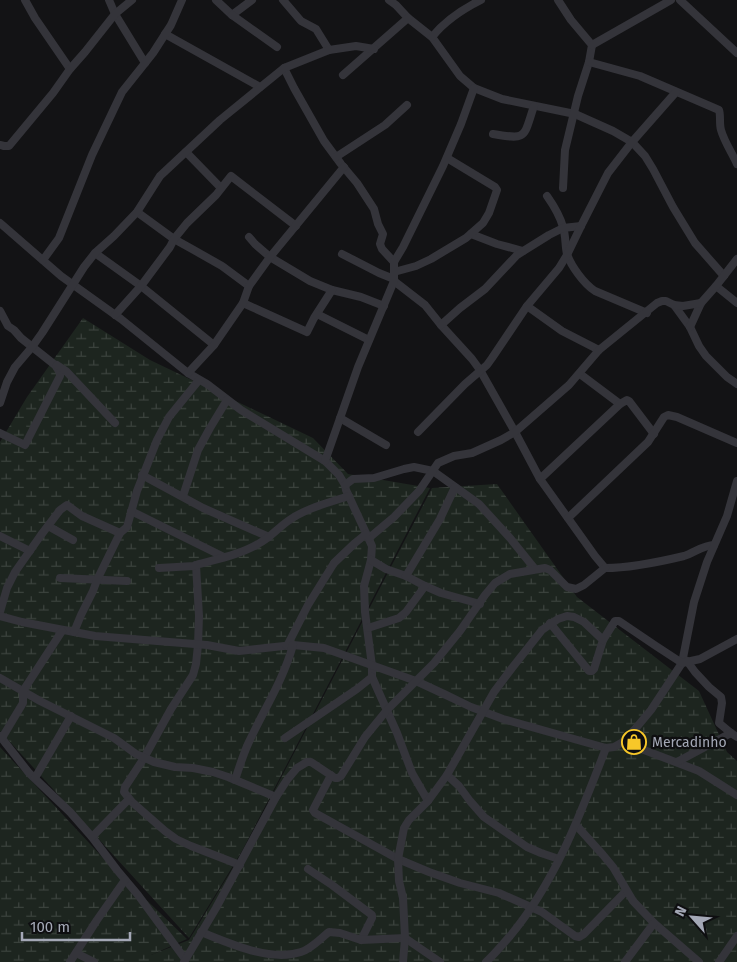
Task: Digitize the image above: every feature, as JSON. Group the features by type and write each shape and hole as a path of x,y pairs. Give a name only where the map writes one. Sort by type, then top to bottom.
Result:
{"street":[{"path":"25,0 48,38 70,68"},
{"path":"109,0 115,14 145,63"},
{"path":"0,145 9,146 115,14 132,0"},
{"path":"43,260 59,238 92,156 122,92 171,25 182,0"},
{"path":"216,0 232,15 277,47"},
{"path":"232,15 252,0"},
{"path":"283,0 301,21 316,29 329,50"},
{"path":"389,0 432,37 460,76 474,88 502,99 575,114 632,142 653,168 690,235 724,276"},
{"path":"432,37 444,24 481,0"},
{"path":"558,0 571,20 592,45"},
{"path":"651,0 655,8"},
{"path":"563,188 565,150 592,45 671,0"},
{"path":"680,0 737,52"},
{"path":"343,75 408,18"},
{"path":"165,34 260,87"},
{"path":"0,403 7,382 15,367 50,321 72,284 95,253 137,212 160,176 220,120 284,68 329,50 356,46 374,49"},
{"path":"589,62 640,76 719,110 722,133 737,164"},
{"path":"284,68 324,141 374,209 383,234 380,244 394,262"},
{"path":"325,461 358,367 384,306 394,277 394,262 447,158 474,88"},
{"path":"418,432 492,358 527,306 559,268 608,174 632,142 676,92"},
{"path":"336,156 385,125 407,105"},
{"path":"493,134 514,138 522,136 534,106"},
{"path":"186,152 221,188"},
{"path":"394,277 431,259 471,234 483,223 489,213 497,190 495,187 447,158"},
{"path":"188,373 214,345 243,303 249,286 270,258 344,167"},
{"path":"115,315 141,286 187,223 216,195 231,176 296,226"},
{"path":"547,196 558,213 564,228 567,255 582,280 595,291 647,313"},
{"path":"137,212 174,239 222,266 249,286"},
{"path":"0,223 72,284 115,315 188,373 241,410 325,461 339,475 345,484 372,546 371,560 364,586 365,612 374,685 387,710 412,773 428,801"},
{"path":"441,325 485,288 517,255 564,228 581,226"},
{"path":"471,234 523,251"},
{"path":"249,237 270,258 310,281 384,306"},
{"path":"95,253 141,286 214,345"},
{"path":"342,254 379,273 394,277 425,305 458,342 480,370 540,479 605,568"},
{"path":"690,327 701,303 737,259"},
{"path":"716,286 737,303"},
{"path":"243,303 307,332 332,290"},
{"path":"235,780 248,743 282,677 289,660 290,646 308,605 334,563 354,543 368,536 394,517 419,491 438,463 454,456 472,453 515,432 570,385 599,350 662,301 670,302 674,305 690,327 706,356 727,377 737,384"},
{"path":"674,305 683,306 701,303"},
{"path":"527,306 562,331 599,350"},
{"path":"0,311 8,326 55,365 60,373 115,423"},
{"path":"317,314 370,340"},
{"path":"0,433 25,445 63,374"},
{"path":"580,374 620,404"},
{"path":"0,378 7,382"},
{"path":"74,632 120,533 127,526 142,476 156,440 169,417 199,380"},
{"path":"182,496 198,450 227,400"},
{"path":"540,479 626,400 629,401 654,434"},
{"path":"568,518 648,442 664,417 668,415 737,444"},
{"path":"340,418 386,446"},
{"path":"345,484 353,479 374,478 414,467 433,471 479,504 535,569"},
{"path":"142,476 203,508 269,537"},
{"path":"120,533 82,516 67,505 60,510 15,572 7,588 1,617 95,636 198,645 240,651 290,646 324,648 416,682 502,719 606,748 614,748 623,742 651,710 685,662 694,602 714,545 727,516 737,482"},
{"path":"406,576 440,519 456,487"},
{"path":"159,568 194,566 237,553 258,544 304,511 349,496"},
{"path":"131,511 224,557"},
{"path":"48,526 73,540"},
{"path":"0,536 30,551"},
{"path":"62,630 23,691 23,703 1,737 29,773 70,812 92,837 138,895 185,961 287,780 297,768 304,763 311,762 331,775 338,778 341,776 365,737 387,710 446,649 495,583 510,574 545,568 550,570 568,587 576,589 605,568 617,568 687,555 709,545 714,545"},
{"path":"371,560 386,569 406,576 425,586 480,604"},
{"path":"196,565 199,616 198,645 193,675 124,792 128,799 176,839 240,865"},
{"path":"60,578 127,581"},
{"path":"368,628 392,622 399,618 406,612 425,586"},
{"path":"403,962 405,938 403,898 398,859 404,828 409,820 428,801 447,775 494,692 542,630 558,619 567,616 574,617 584,622 603,640"},
{"path":"550,624 589,671 592,671 603,640 619,620 656,646 685,662 721,697 722,704 719,723 734,735 677,762"},
{"path":"685,662 700,659 737,639"},
{"path":"285,738 372,677"},
{"path":"0,678 114,738 144,758 175,767 213,772 276,797"},
{"path":"35,778 71,716"},
{"path":"623,742 677,762 710,777 737,795"},
{"path":"486,962 532,908 548,883 576,826 606,748"},
{"path":"331,775 313,810 320,816 398,859 446,878 499,893 542,912 579,938 626,891"},
{"path":"447,775 484,817 527,847 559,860"},
{"path":"92,837 128,799"},
{"path":"576,826 603,855 633,901 654,923 698,962"},
{"path":"308,869 372,915 361,940"},
{"path":"70,962 125,880"},
{"path":"625,962 654,923"},
{"path":"201,932 281,959 303,952 329,932 340,933 361,940 405,938 440,962"},
{"path":"720,962 737,936"},
{"path":"76,953 94,962"}],"green space":[{"path":"83,318 150,360 313,438 348,474 430,488 242,851 189,938 0,731 0,442 27,397"},
{"path":"497,484 577,597 699,691 727,752 737,761 737,962 0,962 0,747 104,859 187,939 151,955 189,940 243,851 432,488"}],"place":[{"name":"Mercadinho","path":"634,742"}]}
